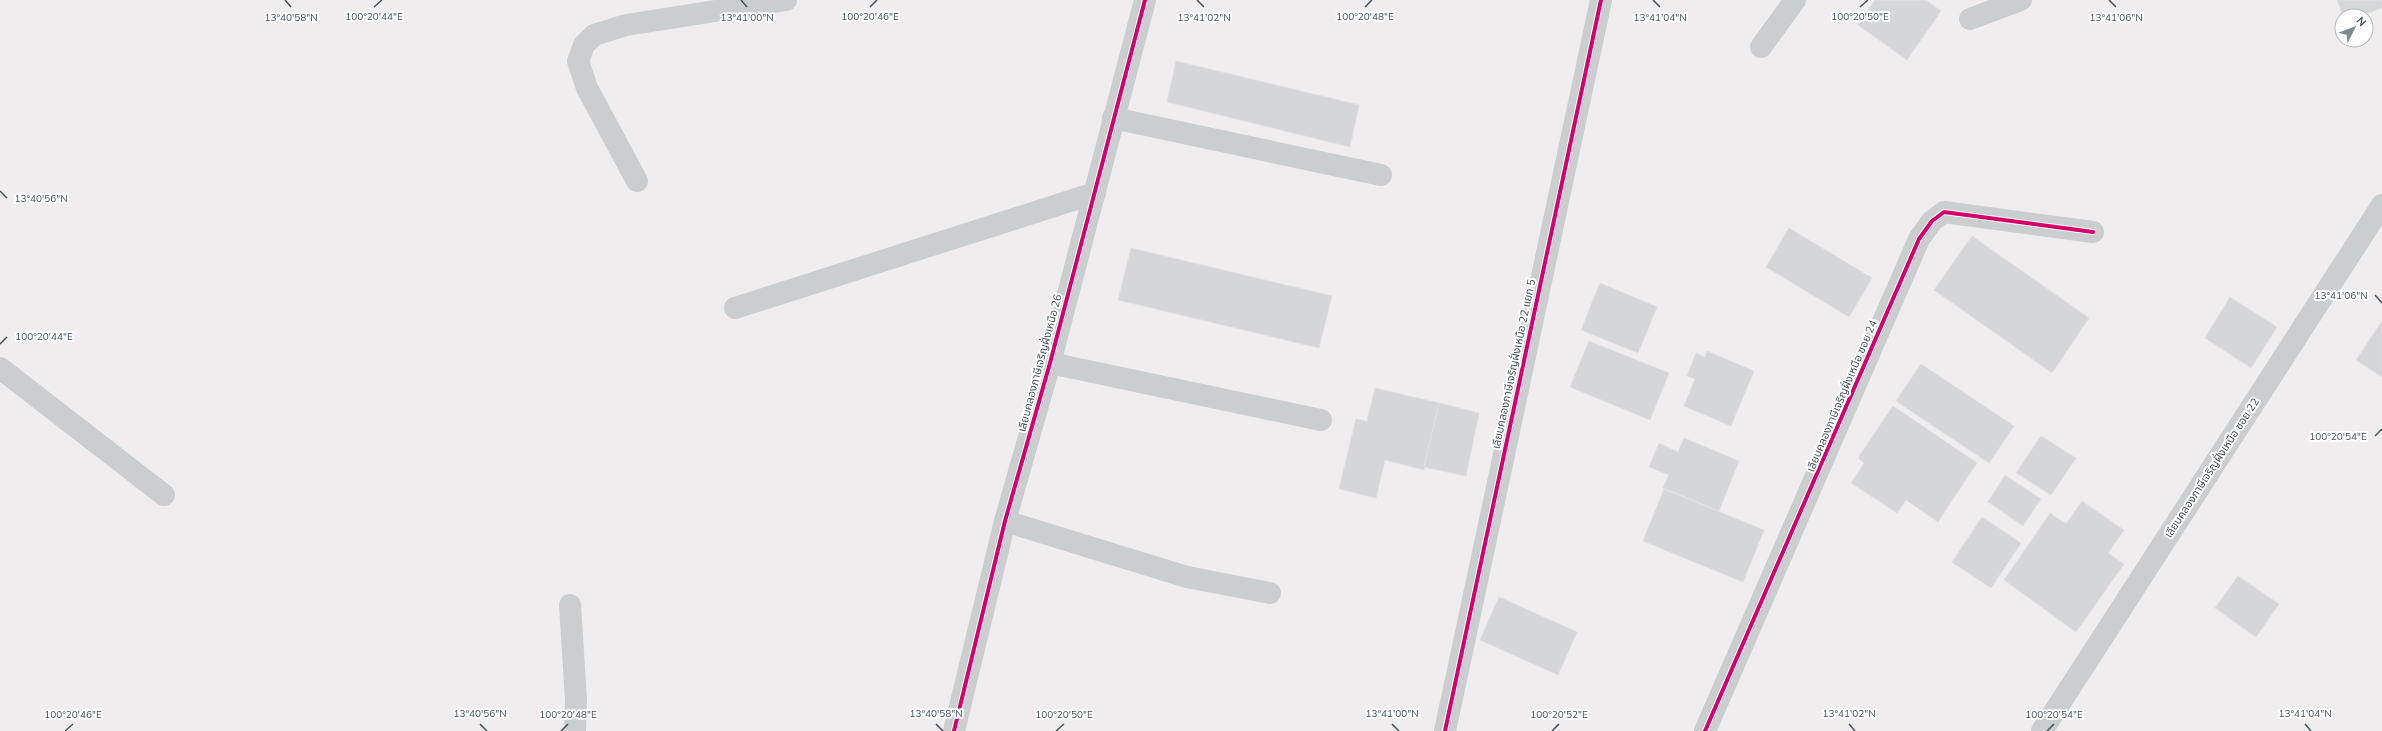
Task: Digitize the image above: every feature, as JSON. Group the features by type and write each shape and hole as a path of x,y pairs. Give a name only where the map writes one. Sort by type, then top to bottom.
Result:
{"street":[{"path":"637,181 587,88 578,61 584,45 594,35 626,25 786,0"},
{"name":"เลียบคลองภาษีเจริญฝั่งเหนือ 26","path":"954,731 1005,521 1050,363 1145,0"},
{"name":"เลียบคลองภาษีเจริญฝั่งเหนือ 22 แยก 5","path":"1445,731 1601,0"},
{"path":"1761,47 1794,0"},
{"path":"1970,19 2021,0"},
{"path":"1113,118 1381,174"},
{"path":"735,308 1095,193"},
{"name":"เลียบคลองภาษีเจริญฝั่งเหนือ ซอย 22","path":"2042,731 2382,205"},
{"name":"เลียบคลองภาษีเจริญฝั่งเหนือ ซอย 24","path":"1705,731 1919,239 1932,221 1944,212 2093,232"},
{"path":"1050,363 1321,420"},
{"path":"0,368 164,495"},
{"path":"1005,521 1187,577 1270,593"},
{"path":"570,605 576,700 575,731"}],"building":[{"path":"1875,0 1926,0 1941,11 1907,60 1858,25"},
{"path":"2337,0 2382,0 2382,8 2374,11 2374,8 2340,8"},
{"path":"1176,61 1359,105 1350,147 1167,102"},
{"path":"1789,228 1872,278 1849,317 1766,267"},
{"path":"1972,236 2089,318 2052,373 1934,290"},
{"path":"1131,248 1332,296 1319,348 1118,300"},
{"path":"1600,283 1657,307 1638,353 1581,330"},
{"path":"2230,297 2277,327 2251,368 2205,338"},
{"path":"2382,321 2382,377 2356,360"},
{"path":"1589,341 1669,373 1650,420 1570,387"},
{"path":"1707,351 1754,371 1731,426 1684,406 1695,379 1687,376 1696,353 1705,357"},
{"path":"1921,364 2014,426 1989,463 1896,401"},
{"path":"1375,388 1439,403 1424,470 1385,460 1376,498 1339,489 1356,419 1367,421"},
{"path":"1439,403 1479,413 1466,476 1424,467"},
{"path":"1893,406 1977,463 1938,522 1906,500 1897,513 1851,483 1864,463 1858,458"},
{"path":"2041,436 2076,458 2051,495 2016,473"},
{"path":"1684,438 1739,461 1719,511 1663,488 1669,475 1649,467 1659,443 1678,452"},
{"path":"2005,475 2041,499 2023,526 1988,502"},
{"path":"1664,489 1764,530 1743,582 1643,541"},
{"path":"2082,501 2124,530 2108,553 2124,564 2076,632 2004,580 2050,513 2066,524"},
{"path":"1982,517 2021,543 1991,588 1952,562"},
{"path":"2238,576 2279,604 2256,637 2215,608"},
{"path":"1499,597 1577,632 1558,675 1480,640"}],"cycle path":[{"path":"954,731 1005,521 1050,363 1145,0"},
{"path":"1445,731 1601,0"},
{"path":"1705,731 1919,239 1932,221 1944,212 2093,232"}]}
